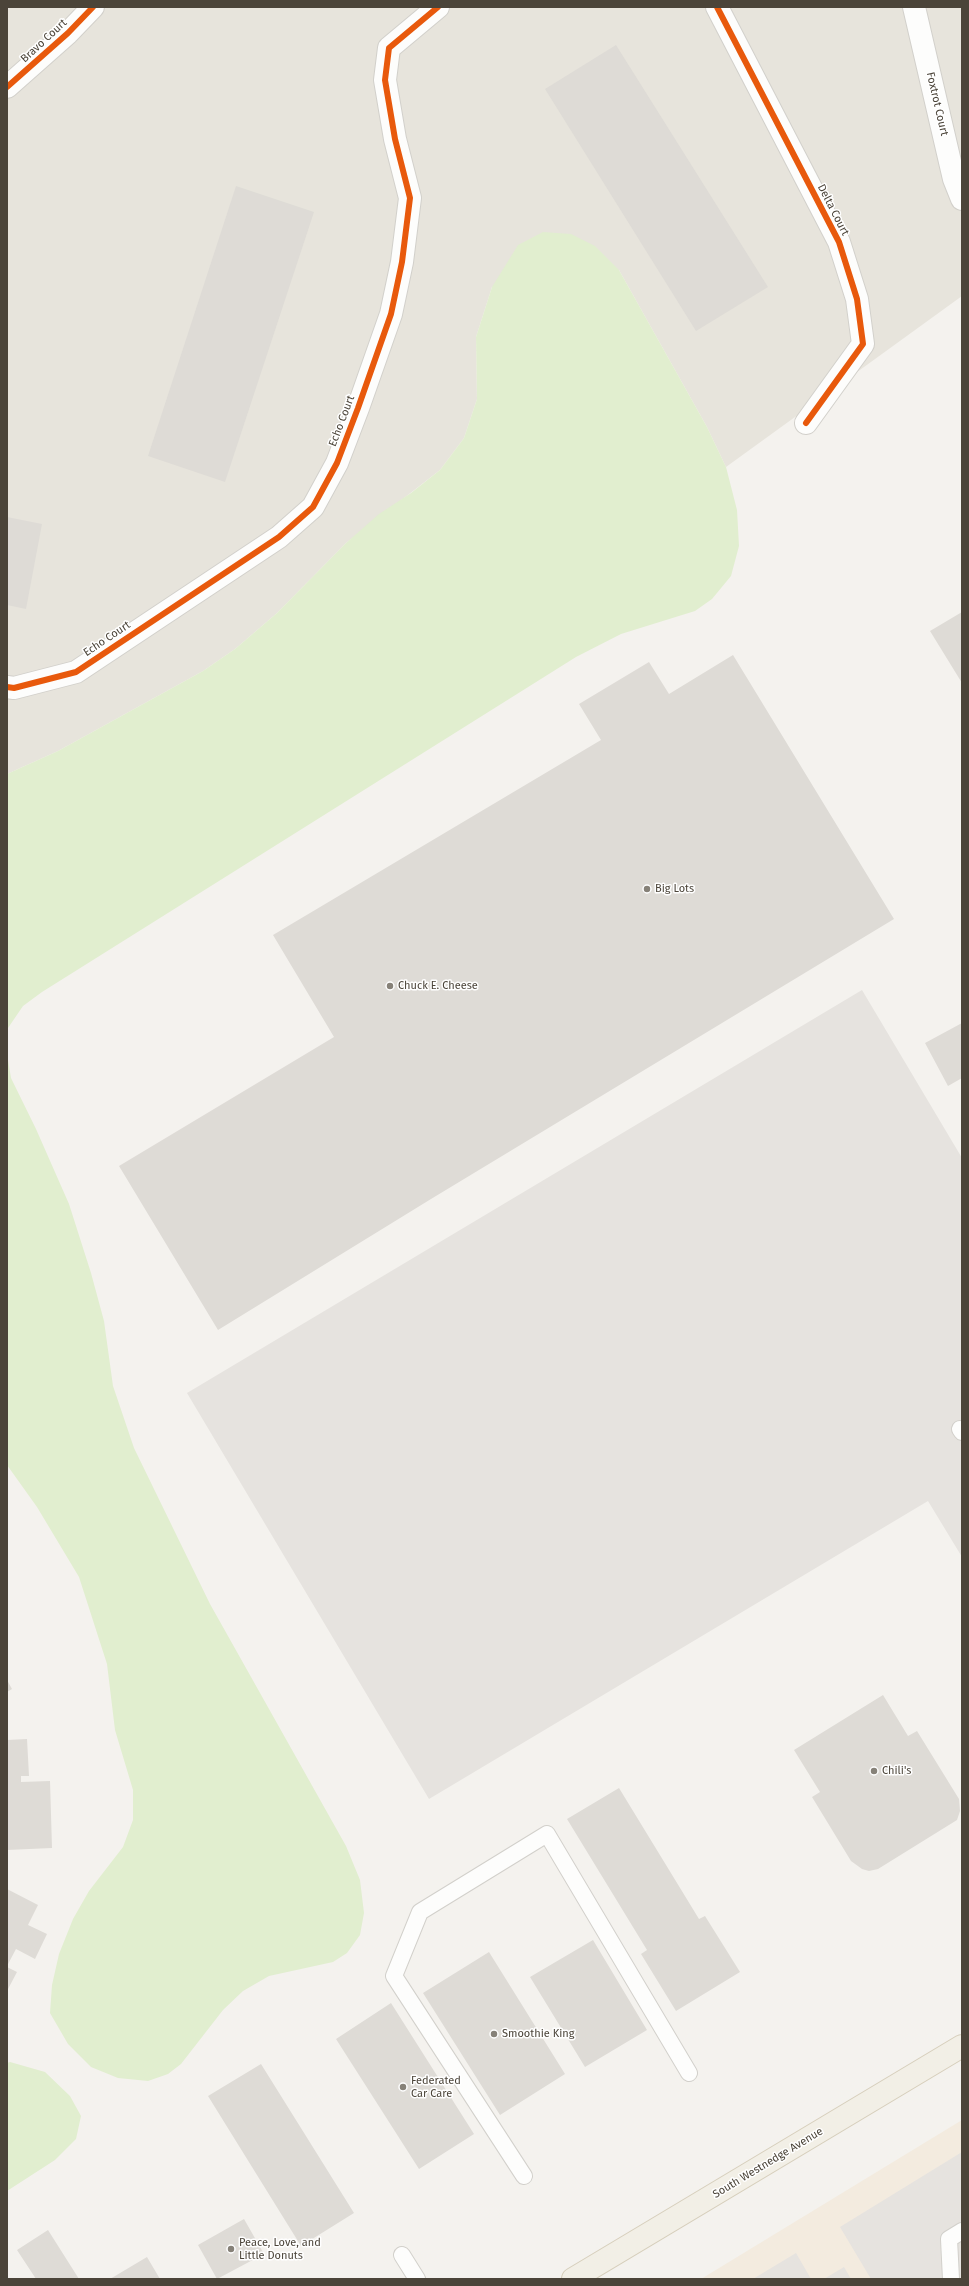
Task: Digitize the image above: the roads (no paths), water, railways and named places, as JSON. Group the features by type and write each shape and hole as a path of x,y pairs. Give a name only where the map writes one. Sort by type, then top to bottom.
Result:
{"main road":[{"name":"South Westnedge Avenue","path":"574,2279 962,2046"}],"street":[{"name":"Bravo Court","path":"7,87 68,33 93,7"},
{"name":"Echo Court","path":"7,687 14,688 76,672 279,537 313,507 336,463 358,408 391,314 402,262 410,198 394,139 385,80 389,48 438,7"},
{"name":"Delta Court","path":"717,7 839,242 858,299 863,344 806,423"},
{"name":"Foxtrot Court","path":"914,7 954,179 962,199"}],"lane":[{"path":"524,2176 394,1976 420,1912 546,1834 689,2073"},
{"path":"951,2279 949,2239 962,2231"},
{"path":"402,2255 417,2279"},
{"path":"951,2279 962,2256"}],"place":[{"name":"Big Lots","path":"647,889"},
{"name":"Chuck E. Cheese","path":"390,986"},
{"name":"Chili's","path":"874,1771"},
{"name":"Smoothie King","path":"494,2034"},
{"name":"Federated Car Care","path":"403,2087"},
{"name":"Peace, Love, and Little Donuts","path":"231,2249"}]}
